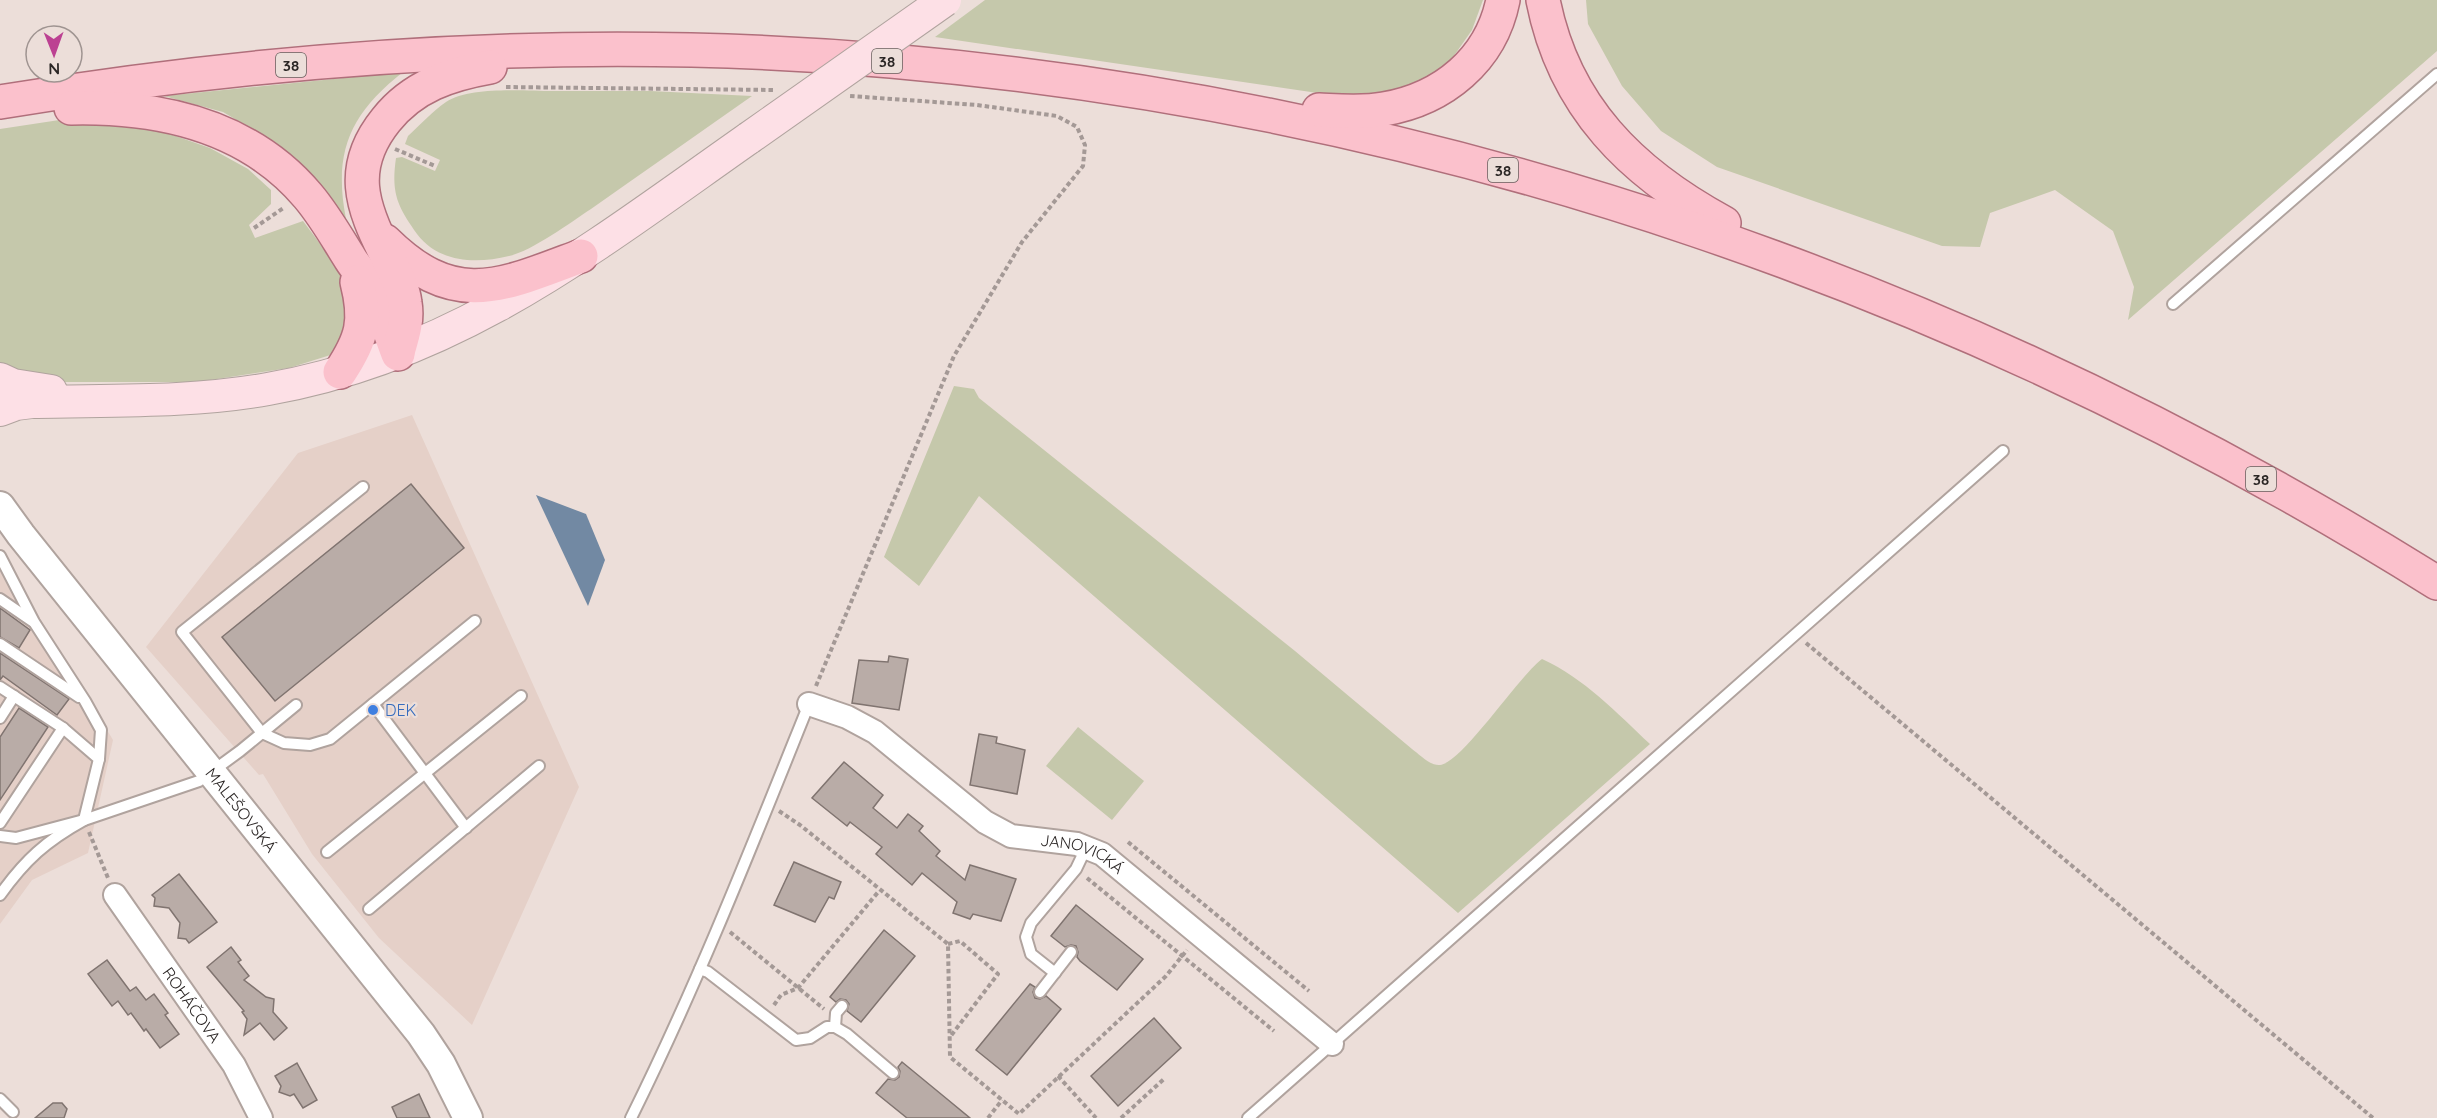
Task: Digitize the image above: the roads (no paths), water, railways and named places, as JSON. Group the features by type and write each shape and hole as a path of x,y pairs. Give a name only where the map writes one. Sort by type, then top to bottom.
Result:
{"main road":[{"path":"0,410 16,404 221,396 268,389 340,372 398,354 475,320 581,256 945,0"},
{"name":"38","path":"1187,100 1353,112 1383,110 1402,105 1441,89 1463,74 1485,47 1493,33 1503,0"},
{"name":"38","path":"1543,0 1547,20 1559,54 1572,82 1602,129 1628,157 1683,200 1810,270"},
{"name":"38","path":"398,354 405,328 405,301 396,275 374,230 364,202 362,188 364,163 391,148 388,117 405,99 439,80 484,68 584,50"},
{"name":"38","path":"0,102 142,81 296,64 417,55 584,50 702,51 889,61 1065,81 1187,100 1353,133 1452,156 1623,205 1810,270 2008,352 2181,435 2295,498 2437,584"},
{"path":"0,109 121,108 189,120 226,134 260,153 306,193 324,217 368,283 398,354"},
{"path":"374,230 419,271 454,284 487,286 504,283 581,256"},
{"path":"340,372 353,353 362,328 361,299 351,260"},
{"path":"0,379 23,387 118,399"}],"street":[{"name":"MALEŠOVSKÁ","path":"1,506 421,1034 441,1064 468,1118"},
{"name":"JANOVICKÁ","path":"809,704 847,717 875,732 985,822 1011,836 1077,844 1102,854 1332,1044"},
{"name":"ROHÁČOVA","path":"116,895 234,1065 261,1118"}],"lane":[{"path":"2173,304 2437,74"},
{"path":"1248,1118 2003,451"},
{"path":"363,487 182,632 262,733 284,743 310,745 330,739 475,621"},
{"path":"0,556 34,622 101,730 99,759 84,820 57,835 20,868 0,895"},
{"path":"0,599 34,622"},
{"path":"0,644 85,701"},
{"path":"0,687 63,728 99,759"},
{"path":"0,718 14,696"},
{"path":"327,852 521,696"},
{"path":"373,704 466,828"},
{"path":"631,1118 720,924 809,704"},
{"path":"0,836 16,838 84,820 188,785 212,772 296,705"},
{"path":"0,823 63,728"},
{"path":"369,909 539,766"},
{"path":"1054,973 1030,954 1026,938 1031,923 1076,869 1086,848"},
{"path":"1040,992 1071,952"},
{"path":"700,969 708,972 764,1018 796,1040 810,1038 827,1027 835,1026 893,1073"},
{"path":"835,1026 839,1010"},
{"path":"0,1099 13,1112"}],"water":[{"path":"536,495 586,514 605,560 588,606"}],"place":[{"name":"DEK","path":"373,710"}]}
